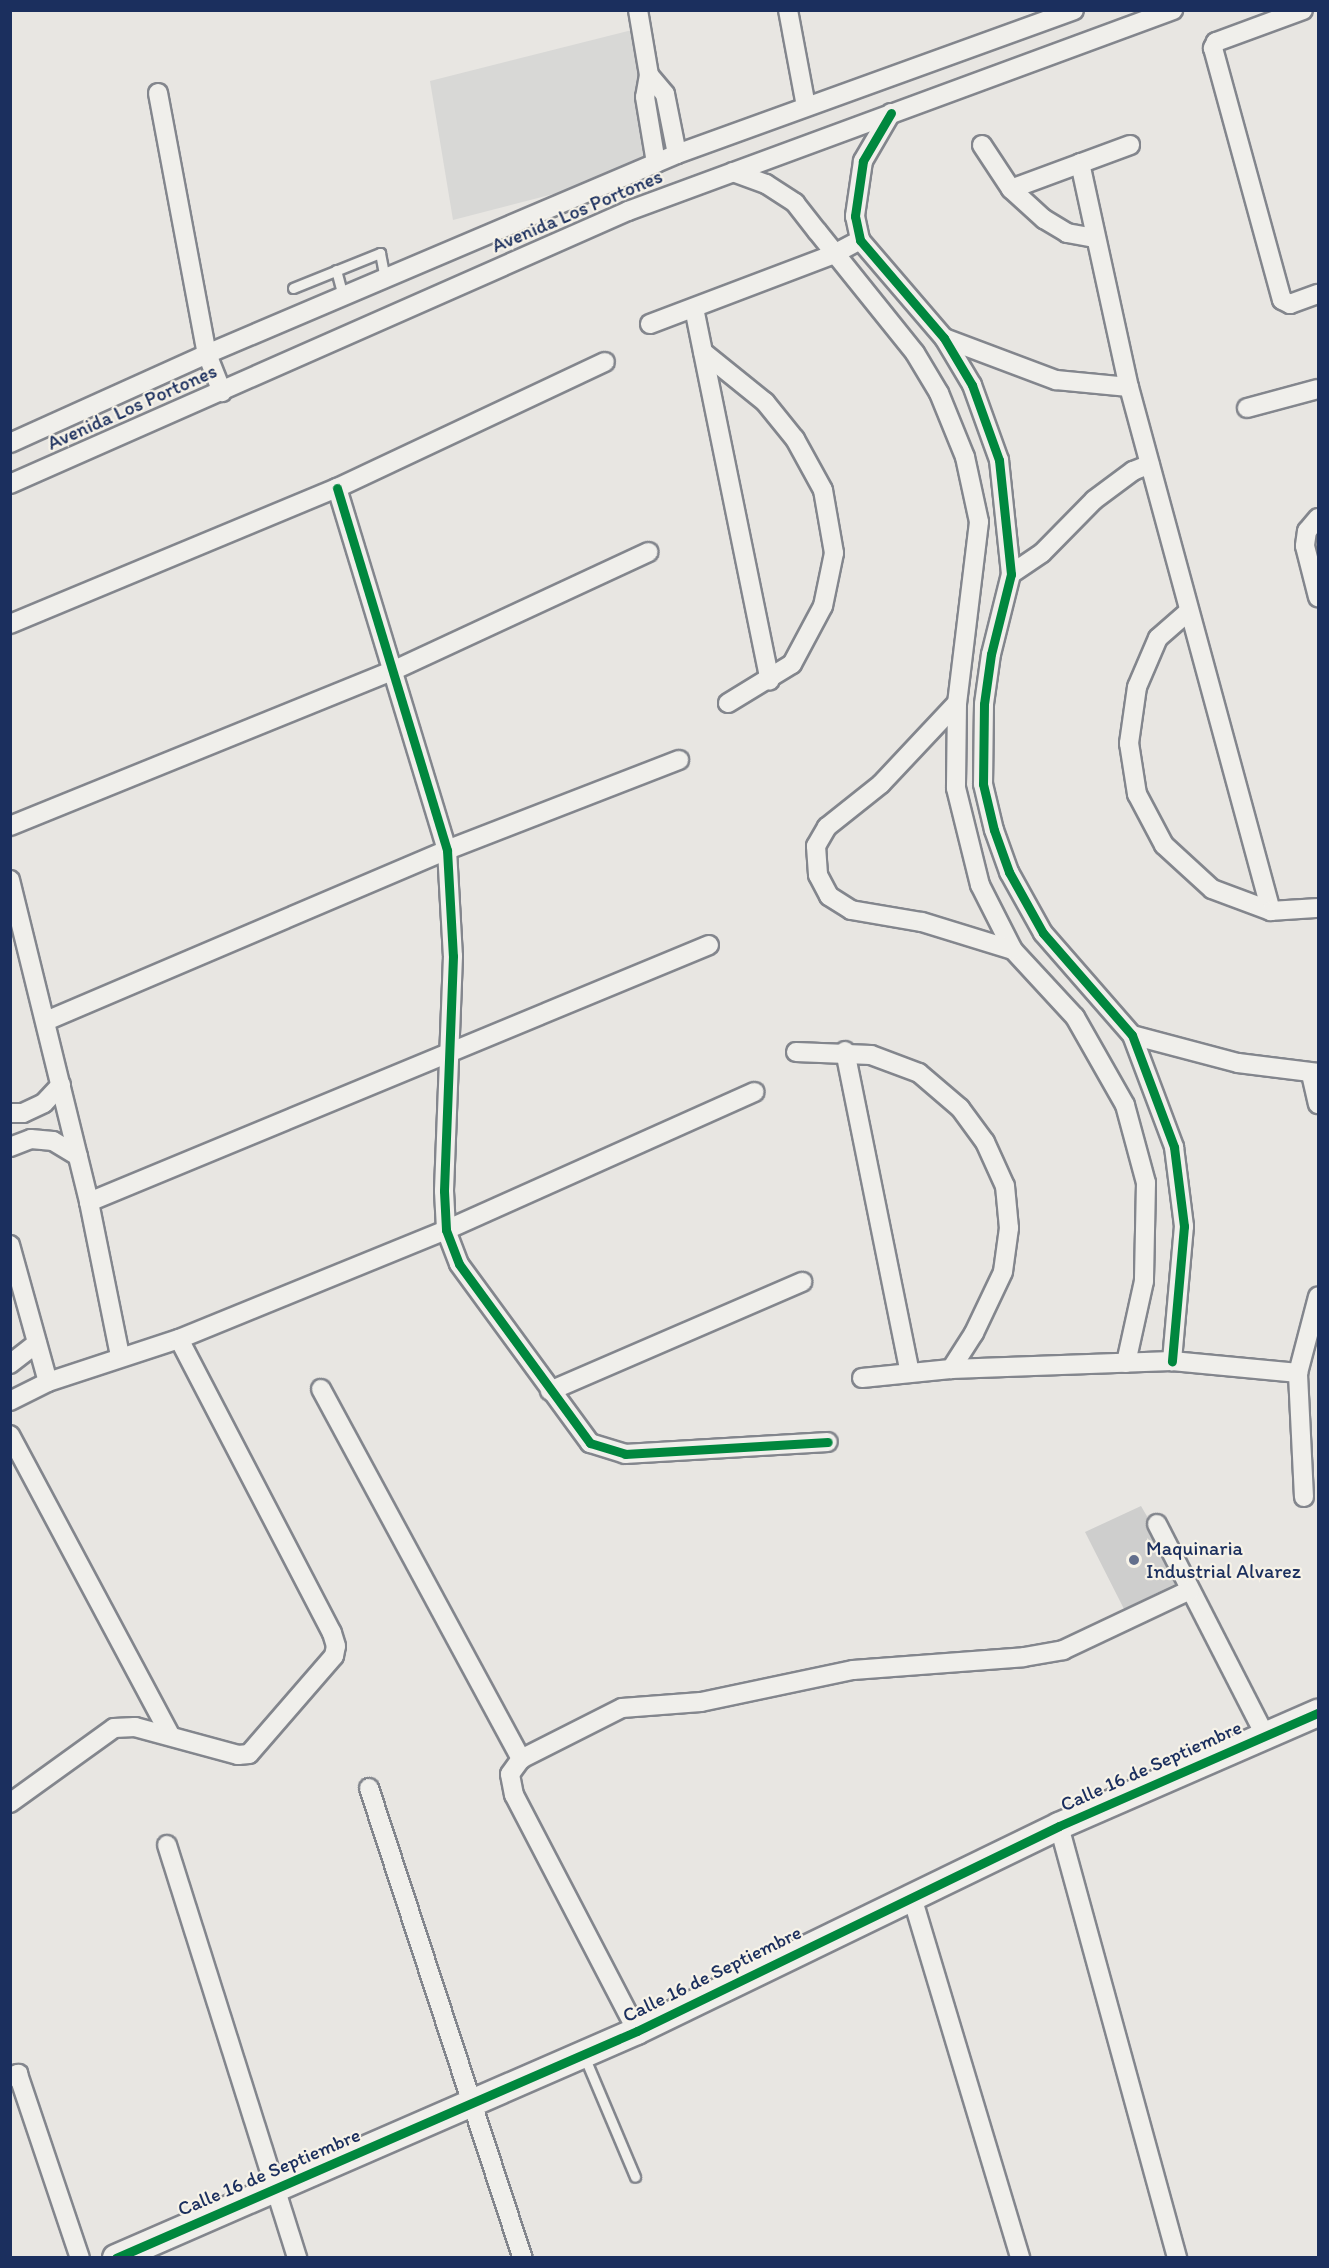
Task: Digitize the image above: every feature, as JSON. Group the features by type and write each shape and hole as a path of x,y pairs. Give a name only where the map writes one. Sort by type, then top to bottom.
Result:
{"street":[{"path":"638,10 649,75 645,97 656,163"},
{"path":"788,10 806,106"},
{"name":"Avenida Los Portones","path":"10,443 207,354 678,154 1074,10"},
{"name":"Avenida Los Portones","path":"10,484 628,211 1173,10"},
{"path":"1303,10 1216,42 1213,48 1282,300 1290,304 1318,294"},
{"path":"649,75 665,94 678,154"},
{"path":"158,93 207,354 222,392"},
{"path":"891,113 874,135 856,188 855,216 860,240 944,338 972,385 999,460 1011,574 991,654 984,704 983,784 994,830 1009,872 1043,933 1132,1035 1152,1080 1176,1158 1184,1226 1172,1361"},
{"path":"982,145 1011,189 1067,233 1096,238"},
{"path":"1011,189 1130,145"},
{"path":"1080,163 1129,387 1271,911"},
{"path":"733,172 766,183 795,203 915,353 939,393 965,457 979,522 957,703 956,788 965,834 980,885 1013,950 1075,1017 1125,1105 1146,1183 1144,1281 1126,1363"},
{"path":"617,180 628,211"},
{"path":"650,324 834,254 860,240"},
{"path":"694,308 770,680"},
{"path":"944,338 1056,380 1129,387"},
{"path":"703,352 765,402 795,439 823,490 834,553 824,606 792,664 770,680 728,703"},
{"path":"10,624 337,488 605,362"},
{"path":"1247,408 1318,389"},
{"path":"1011,574 1042,553 1094,500 1133,471 1150,464"},
{"path":"337,488 390,672 447,850 453,956 444,1191 446,1230 459,1264 590,1443 626,1454 828,1442"},
{"path":"1318,518 1306,531 1305,546 1318,597"},
{"path":"10,826 390,672 649,552"},
{"path":"1189,611 1158,638 1137,687 1129,743 1137,794 1164,845 1188,870 1212,889 1271,911 1318,908"},
{"path":"964,650 991,654"},
{"path":"957,703 881,784 827,827 816,846 818,875 829,896 851,910 922,922 1013,950"},
{"path":"46,1021 447,850 679,760"},
{"path":"10,880 62,1085 89,1202 120,1356"},
{"path":"89,1202 451,1055 709,945"},
{"path":"1057,997 1081,974"},
{"path":"1132,1035 1238,1063 1315,1073 1318,1104"},
{"path":"796,1052 845,1052 871,1055 919,1073 960,1108 986,1142 1005,1186 1009,1228 1003,1272 974,1333 951,1370"},
{"path":"845,1052 910,1372"},
{"path":"10,1113 23,1113 44,1103 62,1085"},
{"path":"10,1401 48,1382 120,1356 180,1339 446,1230 756,1092"},
{"path":"10,1147 31,1139 53,1141 78,1156"},
{"path":"10,1245 48,1382"},
{"path":"550,1391 802,1282"},
{"path":"1304,1497 1310,1436 1298,1373 1318,1297"},
{"path":"10,1803 114,1728 135,1726 238,1755 249,1754 334,1656 336,1646 180,1339"},
{"path":"10,1364 37,1343"},
{"path":"862,1378 910,1372 1172,1361 1298,1373"},
{"path":"321,1389 521,1759"},
{"path":"10,1435 170,1735"},
{"path":"1157,1524 1265,1735"},
{"path":"637,2031 514,1795 510,1774 521,1759 622,1708 701,1702 853,1670 1024,1657 1063,1650 1191,1590"},
{"name":"Calle 16 de Septiembre","path":"116,2258 275,2191 474,2101 637,2031 1059,1826 1318,1713"},
{"path":"369,1788 474,2101 523,2258"},
{"path":"1059,1826 1177,2258"},
{"path":"166,1845 297,2258"},
{"path":"912,1897 1020,2258"},
{"path":"10,2077 18,2074 80,2258"}],"lane":[{"path":"292,288 380,253 385,278"},
{"path":"336,270 344,296"},
{"path":"583,2054 635,2177"}],"shaded area":[{"path":"632,30 654,168 453,220 430,81"}],"building":[{"name":"Maquinaria Industrial Alvarez","path":"1141,1506 1148,1518 1147,1529 1175,1584 1124,1609 1085,1532"}],"cycle path":[{"path":"891,113 863,161 855,216 860,240 944,338 972,385 999,460 1011,574 991,654 984,704 983,784 994,830 1009,872 1043,933 1132,1035 1174,1147 1184,1226 1172,1361"},
{"path":"337,488 447,850 453,956 444,1191 446,1230 459,1264 590,1443 625,1454 828,1442"},
{"path":"116,2258 637,2031 1059,1826 1318,1713"}],"place":[{"name":"Maquinaria Industrial Alvarez","path":"1134,1560"}]}
